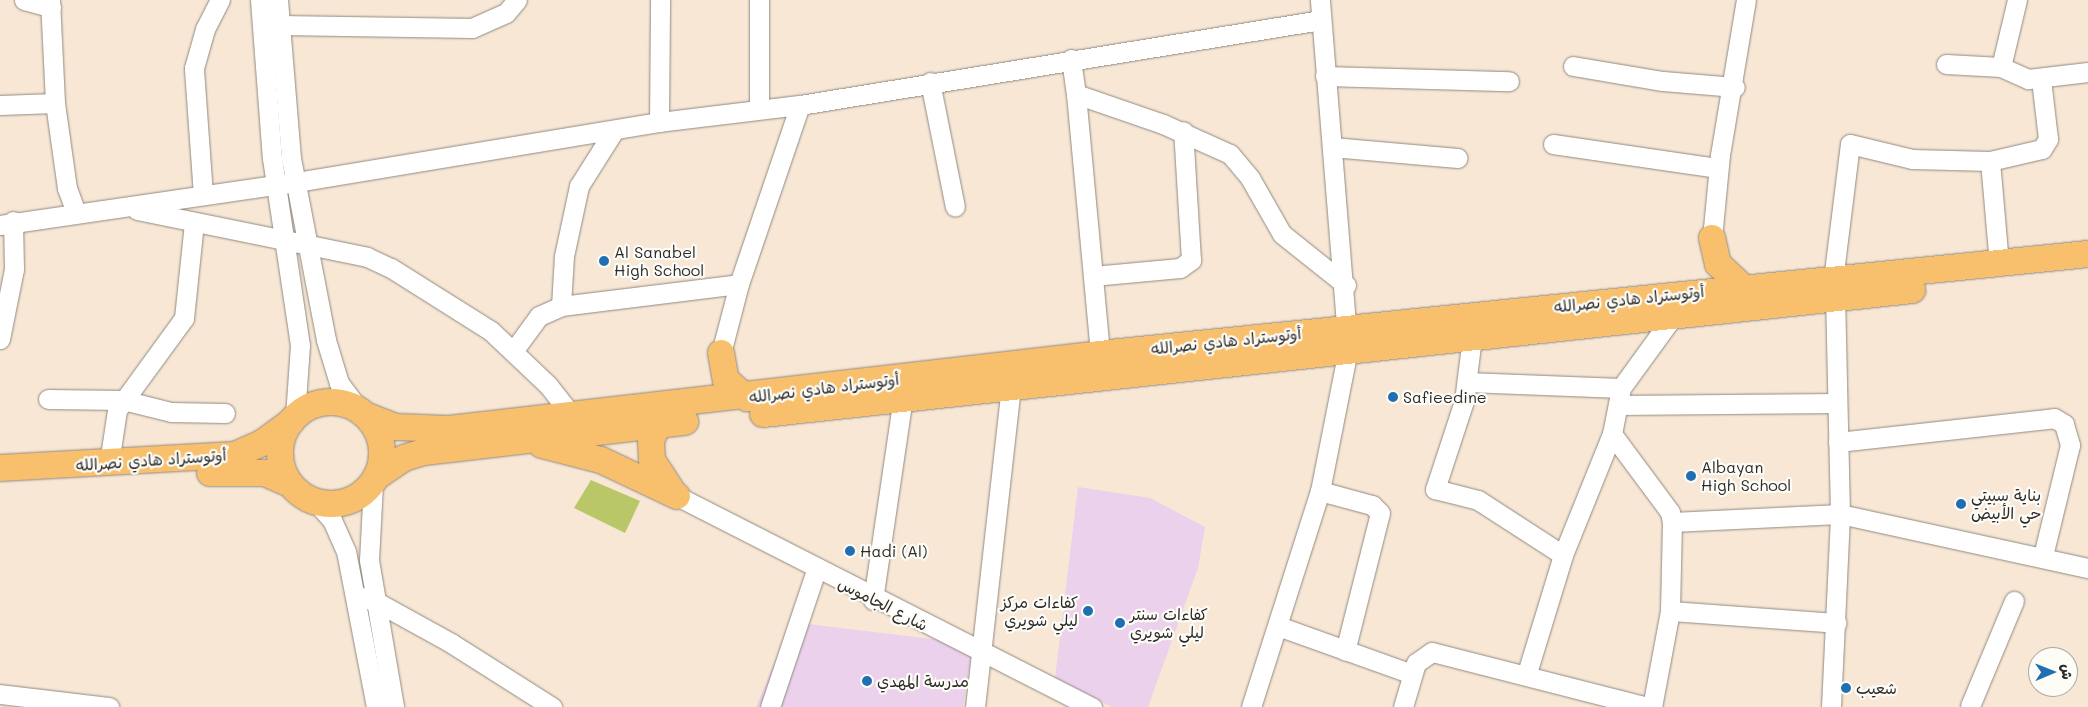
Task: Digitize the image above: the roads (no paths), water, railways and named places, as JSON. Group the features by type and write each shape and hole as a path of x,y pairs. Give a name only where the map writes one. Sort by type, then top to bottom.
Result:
{"highway":[{"path":"1712,238 1718,264 1743,287"},
{"path":"1678,303 1699,271 1712,238"},
{"name":"أوتوستراد هادي نصرالله","path":"0,468 235,455 267,440 293,419 326,402 363,413 396,427 425,430 747,398 1100,354 1348,339 1472,337 1678,303 1743,287 1834,289 1999,263 2088,254"},
{"name":"أوتوستراد هادي نصرالله","path":"0,486 234,471 273,475 314,500 344,503 404,458 424,452 515,440 1011,385 1348,339 1678,303 2088,270"},
{"path":"721,353 726,380 747,398"},
{"path":"698,403 721,353"},
{"path":"363,413 382,445 374,481"},
{"path":"290,484 280,457 293,419"},
{"path":"658,425 651,441 652,460 678,496"},
{"path":"515,440 591,456 678,496"}],"street":[{"path":"24,0 51,4 55,103 67,188 76,214"},
{"path":"203,195 194,68 205,29 220,0"},
{"path":"260,0 276,185 300,345 293,419"},
{"path":"278,0 296,182 310,245 330,356 339,383 363,413"},
{"path":"280,25 472,28 506,13 517,0"},
{"path":"659,122 660,0"},
{"path":"759,0 759,109"},
{"path":"1251,707 1320,491 1348,339 1346,285 1325,76 1320,0"},
{"path":"1712,238 1718,168 1735,87 1746,0"},
{"path":"2001,67 2017,0"},
{"path":"0,339 14,269 7,223 129,208 613,132 659,122 800,105 1070,59 1321,20"},
{"path":"1070,59 1076,94 1100,354"},
{"path":"1946,64 2001,67 2017,76 2041,79 2088,72"},
{"path":"1573,66 1663,81 1735,87"},
{"path":"1325,76 1509,81"},
{"path":"1831,707 1840,514 1834,289 1850,144 1898,158 1990,161 2046,147 2041,79"},
{"path":"930,82 955,207"},
{"path":"1076,94 1183,131 1230,154 1250,178 1282,234 1346,285"},
{"path":"0,105 55,103"},
{"path":"721,353 739,284 800,105"},
{"path":"1093,276 1180,268 1192,260 1183,131"},
{"path":"561,306 564,256 579,186 613,132"},
{"path":"1553,144 1718,168"},
{"path":"1332,147 1458,158"},
{"path":"1990,161 1999,263"},
{"path":"129,208 194,223 367,257 391,268 464,311 514,350 571,414"},
{"path":"109,463 113,428 124,400 184,318 194,223"},
{"path":"514,350 538,316 561,306 739,284"},
{"path":"1527,673 1563,555 1612,434 1620,397 1678,303"},
{"path":"1472,337 1467,382 1435,489 1478,500 1563,555"},
{"path":"1467,382 1620,397 1838,402"},
{"path":"975,707 1011,385"},
{"path":"873,600 903,398"},
{"path":"48,399 124,400 171,412 225,413"},
{"path":"1838,442 2054,418 2064,424 2070,445 2043,556"},
{"path":"1612,434 1670,512 1672,522 1670,611 1652,707"},
{"path":"374,481 368,531 375,601 394,707"},
{"path":"1320,491 1372,505 1380,513 1345,651"},
{"name":"شارع الجاموس","path":"678,496 873,600 1092,707"},
{"path":"314,500 342,540 355,595 376,707"},
{"path":"1672,522 1840,514 2043,556 2088,568"},
{"path":"770,707 816,570"},
{"path":"355,595 375,601 552,707"},
{"path":"1971,706 2014,601"},
{"path":"1670,611 1836,623"},
{"path":"1278,626 1412,674"},
{"path":"1403,707 1412,674 1420,658 1432,652 1527,673 1648,707"},
{"path":"0,694 109,707"}],"place":[{"name":"Al Sanabel High School","path":"604,261"},
{"name":"Safieedine","path":"1393,397"},
{"name":"Albayan High School","path":"1691,476"},
{"name":"بناية سبيتي حي الأبيض","path":"1961,504"},
{"name":"Hadi (Al)","path":"850,551"},
{"name":"كفاءات مركز ليلي شويري","path":"1088,611"},
{"name":"كفاءات سنتر ليلي شويري","path":"1120,623"},
{"name":"مدرسة المهدي","path":"867,681"},
{"name":"شعيب","path":"1846,688"}]}
